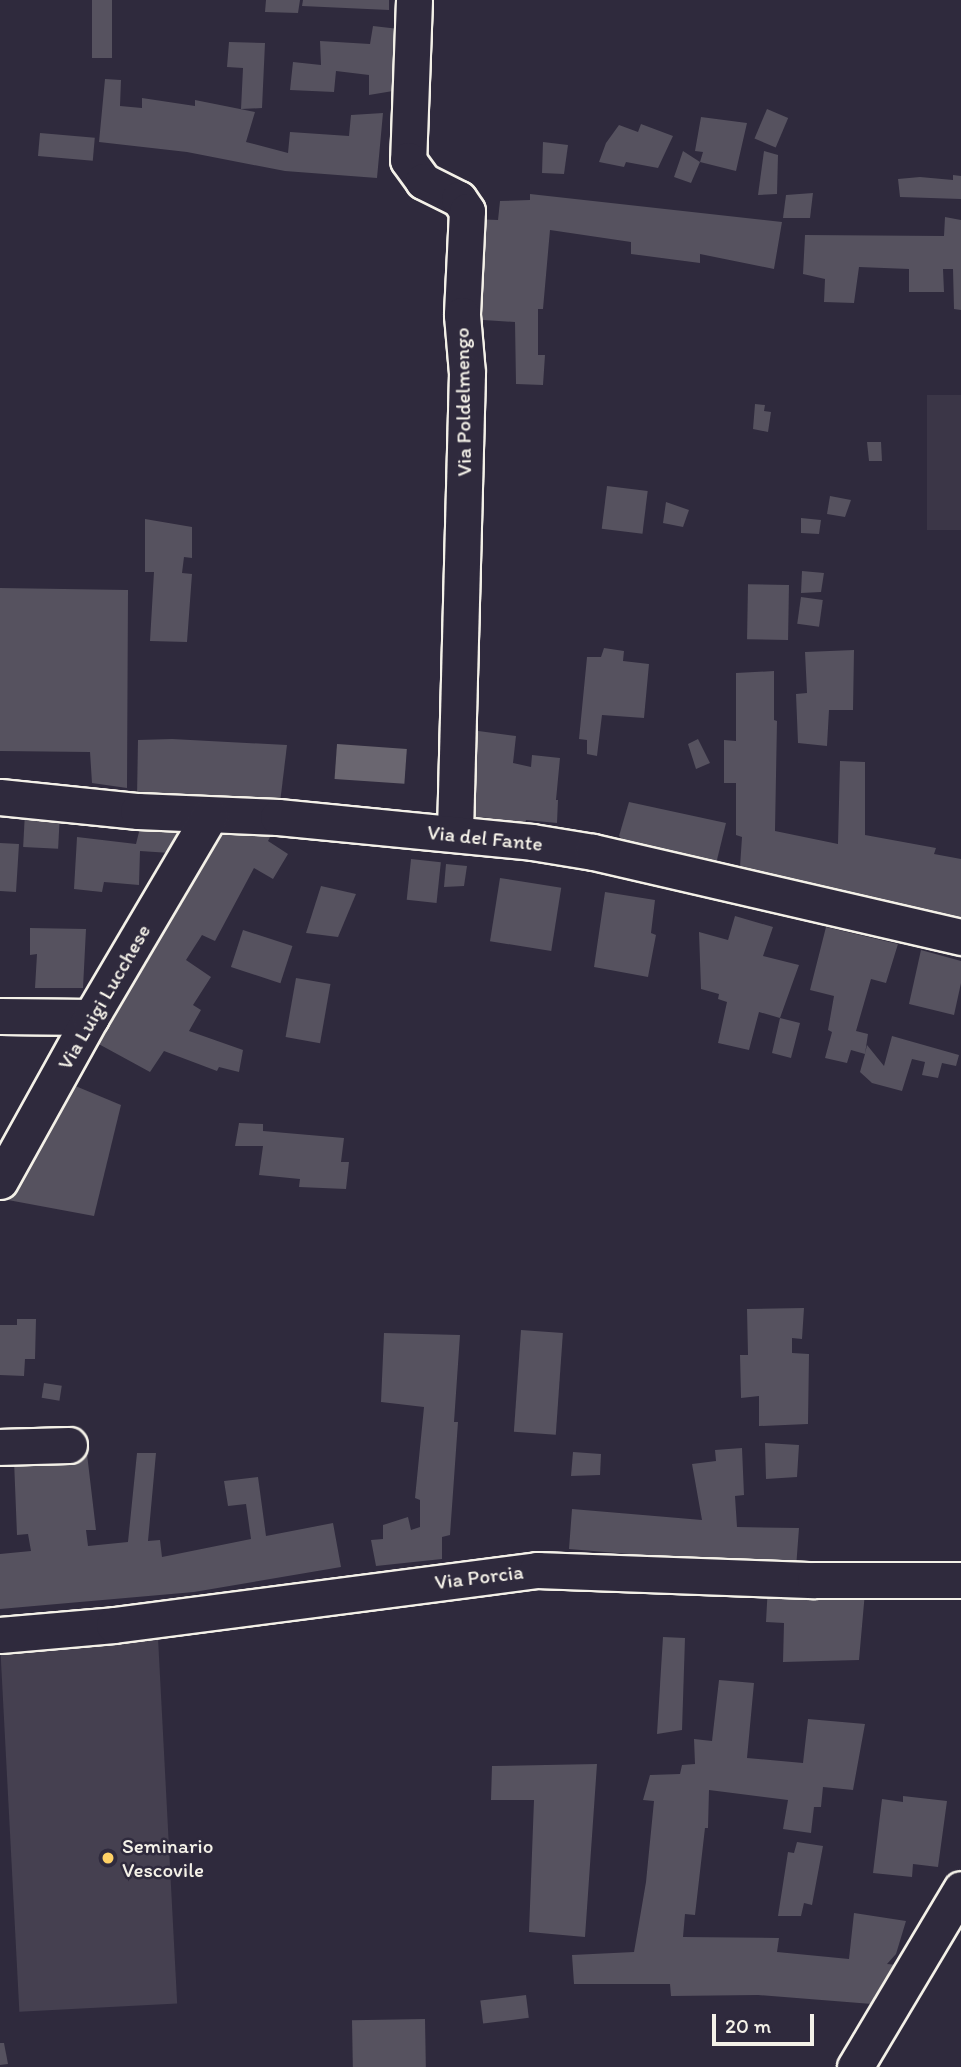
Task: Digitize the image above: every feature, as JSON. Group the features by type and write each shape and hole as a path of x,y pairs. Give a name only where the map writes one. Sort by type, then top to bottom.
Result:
{"street":[{"name":"Via Poldelmengo","path":"414,0 408,160 423,181 459,199 467,211 462,315 467,373 455,834"},
{"name":"Via del Fante","path":"0,797 138,811 278,817 455,834 593,852 961,937"},
{"name":"Via Luigi Lucchese","path":"0,1181 91,1017 210,815"},
{"path":"0,1016 91,1017"},
{"path":"0,1447 69,1445"},
{"name":"Via Porcia","path":"0,1635 114,1625 537,1570 815,1580 961,1580"},
{"path":"855,2067 961,1889"}],"shaded area":[{"path":"927,395 961,395 961,530 927,530"},
{"path":"337,744 407,749 404,784 335,779"},
{"name":"Seminario Vescovile","path":"158,1638 177,2003 19,2012 0,1646"}],"building":[{"path":"92,0 112,0 112,58 92,58"},
{"path":"266,0 300,0 298,13 265,12"},
{"path":"303,0 389,0 389,10 302,6"},
{"path":"373,26 399,29 393,91 369,95 369,75 336,71 334,92 290,90 293,62 321,65 320,41 370,44"},
{"path":"229,42 265,43 262,108 241,109 243,68 227,67"},
{"path":"105,79 121,80 120,106 142,108 142,98 195,106 195,100 255,112 246,142 288,153 290,132 349,136 351,115 383,113 377,178 285,171 187,152 99,142"},
{"path":"767,109 788,118 776,147 754,138"},
{"path":"701,117 747,123 736,171 700,162 703,152 695,151"},
{"path":"641,124 673,136 658,168 626,162 624,167 599,162 606,143 619,125 638,132"},
{"path":"40,133 95,138 93,161 38,156"},
{"path":"543,142 568,145 564,174 542,173"},
{"path":"683,151 700,162 691,183 674,177"},
{"path":"764,151 778,155 777,194 758,195"},
{"path":"953,175 961,176 961,199 900,197 898,179 920,177 953,180"},
{"path":"813,193 810,218 783,218 786,195"},
{"path":"530,194 782,222 774,269 700,254 700,263 631,254 631,242 550,230 543,309 538,309 538,355 545,355 543,385 516,384 515,322 468,319 473,219 498,220 500,201 530,200"},
{"path":"945,217 961,220 961,310 954,309 953,269 943,269 944,292 909,292 909,269 859,267 854,303 824,302 825,279 803,274 805,235 944,236"},
{"path":"755,404 765,405 764,411 771,412 768,432 753,429"},
{"path":"867,442 881,442 882,461 869,461"},
{"path":"607,486 648,491 642,534 602,529"},
{"path":"830,496 851,500 845,517 827,514"},
{"path":"666,502 689,510 683,527 663,523"},
{"path":"801,518 821,520 819,534 801,533"},
{"path":"145,519 192,527 192,558 184,557 182,573 192,574 187,642 150,641 154,572 145,572"},
{"path":"802,571 824,573 821,592 801,593"},
{"path":"748,584 789,585 788,640 747,639"},
{"path":"0,588 128,590 127,788 92,783 90,752 0,751"},
{"path":"801,597 823,600 819,627 797,624"},
{"path":"604,648 624,651 623,661 649,664 644,718 602,715 597,756 587,754 587,740 579,739 587,657 601,657"},
{"path":"854,650 853,710 829,710 827,746 798,743 796,694 807,693 805,652"},
{"path":"774,671 774,720 777,721 775,831 838,844 840,761 865,762 865,835 936,848 934,854 961,859 961,919 740,867 742,837 736,835 736,783 724,783 724,740 736,741 736,673"},
{"path":"471,730 516,736 513,763 531,767 532,755 560,758 557,823 526,820 525,825 490,818 457,816"},
{"path":"172,739 287,745 280,803 137,798 138,740"},
{"path":"698,739 710,763 696,769 688,744"},
{"path":"629,802 726,823 716,864 629,847 619,836"},
{"path":"25,812 60,814 58,849 23,847"},
{"path":"141,824 179,828 180,834 170,853 140,851 139,885 104,882 102,892 74,889 77,837 136,844"},
{"path":"224,826 271,835 268,841 288,854 273,879 254,868 215,941 202,935 186,960 211,977 193,1005 201,1010 189,1031 243,1050 239,1072 219,1067 217,1071 164,1051 150,1072 95,1042"},
{"path":"0,843 19,844 16,892 0,891"},
{"path":"411,859 441,862 437,903 407,900"},
{"path":"446,864 467,866 464,886 444,887"},
{"path":"500,878 561,888 551,951 490,941"},
{"path":"321,886 356,894 338,937 306,933"},
{"path":"605,892 655,900 651,933 656,935 648,977 594,967"},
{"path":"735,916 773,927 763,956 799,965 780,1018 759,1012 749,1050 718,1043 727,1002 718,999 719,994 701,989 699,932 728,940"},
{"path":"826,927 898,944 886,983 871,979 856,1031 868,1034 865,1054 851,1050 847,1063 825,1058 832,1032 828,1030 834,996 810,990"},
{"path":"30,928 86,929 83,988 35,988 37,954 30,955"},
{"path":"243,930 292,946 280,983 231,967"},
{"path":"921,950 961,961 961,983 954,1015 909,1004"},
{"path":"296,978 330,984 320,1043 286,1037"},
{"path":"780,1018 800,1023 791,1058 772,1053"},
{"path":"892,1036 959,1055 956,1066 942,1063 938,1078 922,1075 925,1062 912,1059 902,1091 872,1083 860,1072 867,1045 884,1066"},
{"path":"73,1085 121,1105 94,1216 8,1200"},
{"path":"239,1123 263,1124 263,1131 344,1138 341,1162 349,1162 346,1189 299,1187 300,1179 259,1175 263,1146 235,1146"},
{"path":"804,1308 802,1339 792,1338 792,1353 809,1354 808,1424 759,1426 759,1396 741,1398 740,1355 748,1355 747,1309"},
{"path":"17,1319 36,1319 35,1359 25,1359 24,1376 0,1375 0,1325 17,1325"},
{"path":"521,1330 563,1333 556,1435 514,1432"},
{"path":"384,1333 460,1335 454,1422 458,1422 450,1535 442,1537 442,1559 376,1566 371,1540 383,1539 383,1525 408,1517 411,1530 420,1527 420,1500 415,1498 424,1407 381,1402"},
{"path":"44,1383 62,1386 59,1401 42,1398"},
{"path":"765,1443 799,1445 797,1477 766,1479"},
{"path":"742,1448 744,1495 735,1496 737,1527 799,1528 796,1568 569,1549 572,1509 702,1520 692,1464 716,1461 715,1450"},
{"path":"573,1452 601,1454 600,1475 571,1476"},
{"path":"137,1453 156,1453 148,1541 160,1540 162,1557 251,1539 246,1504 228,1506 224,1481 258,1477 266,1536 333,1523 341,1567 194,1592 0,1609 0,1554 31,1551 28,1534 17,1535 14,1460 87,1454 96,1530 86,1530 88,1546 128,1542"},
{"path":"768,1585 865,1592 859,1660 783,1662 784,1623 766,1622"},
{"path":"663,1637 685,1638 682,1730 657,1734"},
{"path":"719,1680 754,1683 747,1758 803,1763 808,1719 865,1724 853,1790 823,1787 821,1807 814,1807 811,1833 783,1829 788,1800 709,1790 708,1828 705,1828 695,1915 685,1914 683,1937 779,1938 777,1952 849,1959 854,1913 906,1921 896,1954 887,1964 898,1965 872,2004 758,1995 671,1996 670,1984 574,1984 572,1955 634,1952 646,1882 654,1801 643,1800 650,1775 680,1774 682,1765 695,1764 694,1739 712,1741"},
{"path":"597,1764 585,1937 529,1932 534,1800 491,1800 492,1766"},
{"path":"903,1796 947,1801 938,1867 913,1864 912,1877 873,1873 882,1799 903,1802"},
{"path":"797,1842 823,1846 812,1905 804,1903 801,1916 778,1916 788,1852 794,1853"},
{"path":"526,1995 529,2018 483,2023 480,2001"},
{"path":"425,2019 426,2067 353,2067 352,2020"},
{"path":"0,2043 4,2043 8,2064 0,2065"}],"place":[{"name":"Seminario Vescovile","path":"108,1858"}]}
